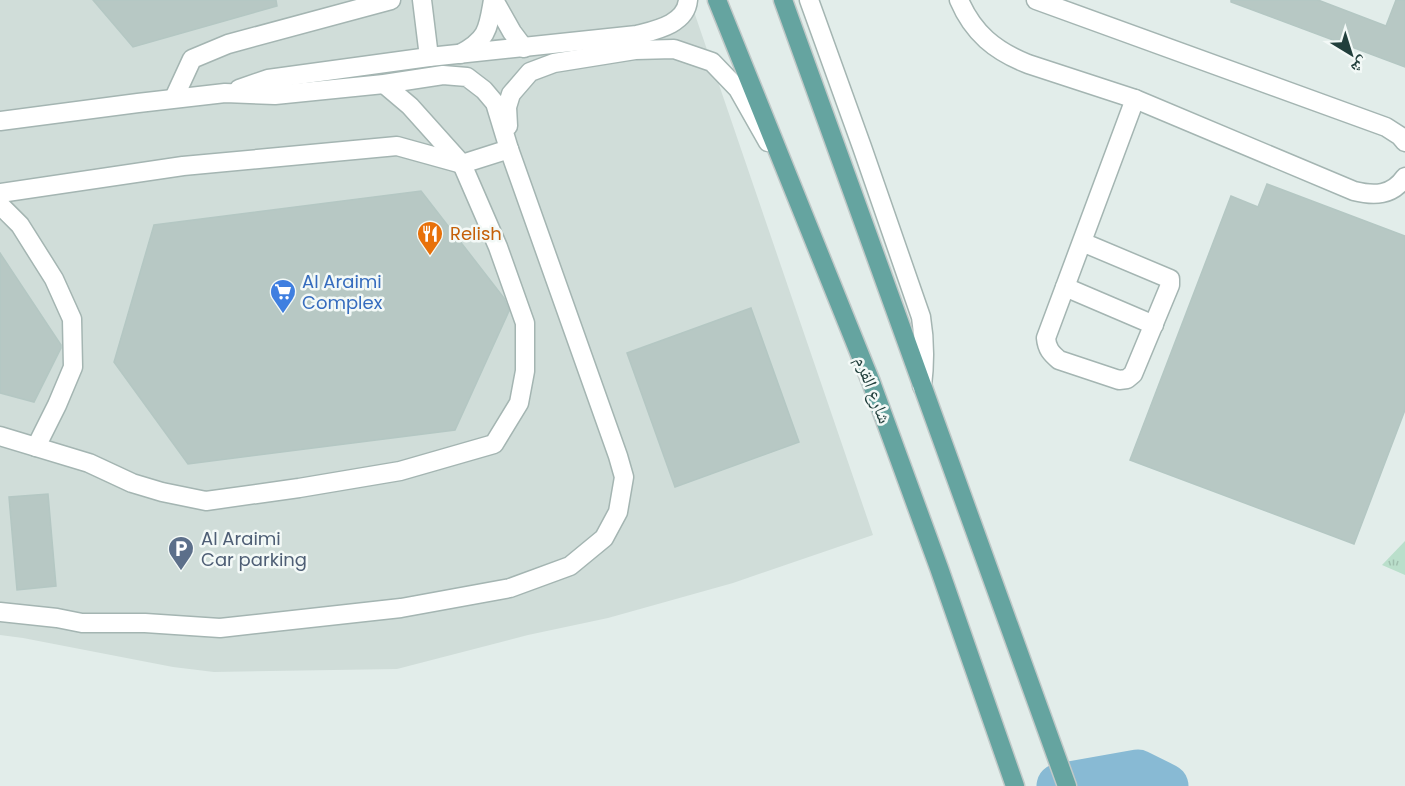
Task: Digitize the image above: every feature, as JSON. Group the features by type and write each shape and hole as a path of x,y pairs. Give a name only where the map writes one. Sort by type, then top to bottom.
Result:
{"main road":[{"name":"شارع القرم","path":"717,0 871,382 1015,786"},
{"path":"783,0 1067,786"}],"lane":[{"path":"174,99 192,58 228,44 391,0"},
{"path":"422,0 429,57"},
{"path":"459,54 477,45 488,27 493,0"},
{"path":"493,0 512,32 525,48"},
{"path":"225,93 268,79 429,57 637,35 660,29 681,16 688,5 688,0"},
{"path":"809,0 921,317 925,361 922,386"},
{"path":"959,0 970,22 979,32 1000,50 1028,64 1135,99 1354,191 1365,194 1392,191 1405,177"},
{"path":"1036,0 1386,127 1404,138"},
{"path":"509,149 507,107 511,94 530,72 554,63 634,50 674,49 712,62 738,89 792,186"},
{"path":"0,121 225,93 275,95 384,84 443,75 467,77 484,90 495,103 624,477 618,512 604,538 570,566 510,588 400,609 220,628 145,623 82,623 0,612"},
{"path":"0,436 89,463 132,483 206,501 400,471 494,444 519,404 525,371 525,323 498,248 462,164 410,106 384,84"},
{"path":"1082,242 1170,279 1170,285 1133,374 1126,379 1119,380 1059,360 1046,346 1046,338 1135,99"},
{"path":"0,193 183,166 397,146 462,164 509,149"},
{"path":"0,205 20,225 54,279 72,319 74,367 36,447"},
{"path":"1065,287 1154,326"}],"shaded area":[{"path":"0,0 690,0 873,535 733,583 608,618 528,635 397,669 214,672 173,667 0,635"}],"green space":[{"path":"1405,541 1405,575 1382,565"}],"building":[{"path":"93,0 276,0 277,6 133,47"},
{"path":"1231,0 1318,0 1386,26 1396,0 1405,0 1405,67 1231,2"},
{"path":"1267,184 1405,236 1405,410 1354,544 1130,460 1231,196 1258,207"},
{"path":"421,191 504,298 509,311 455,430 188,464 114,362 154,225"},
{"path":"0,253 61,345 34,402 0,393"},
{"path":"751,308 799,442 675,487 627,353"},
{"path":"48,494 56,586 17,590 9,497"}],"waterway":[{"path":"1059,786 1138,772 1166,786"}],"place":[{"name":"Relish","path":"430,257"},
{"name":"Al Araimi Complex","path":"283,315"},
{"name":"Al Araimi Car parking","path":"181,572"}]}
